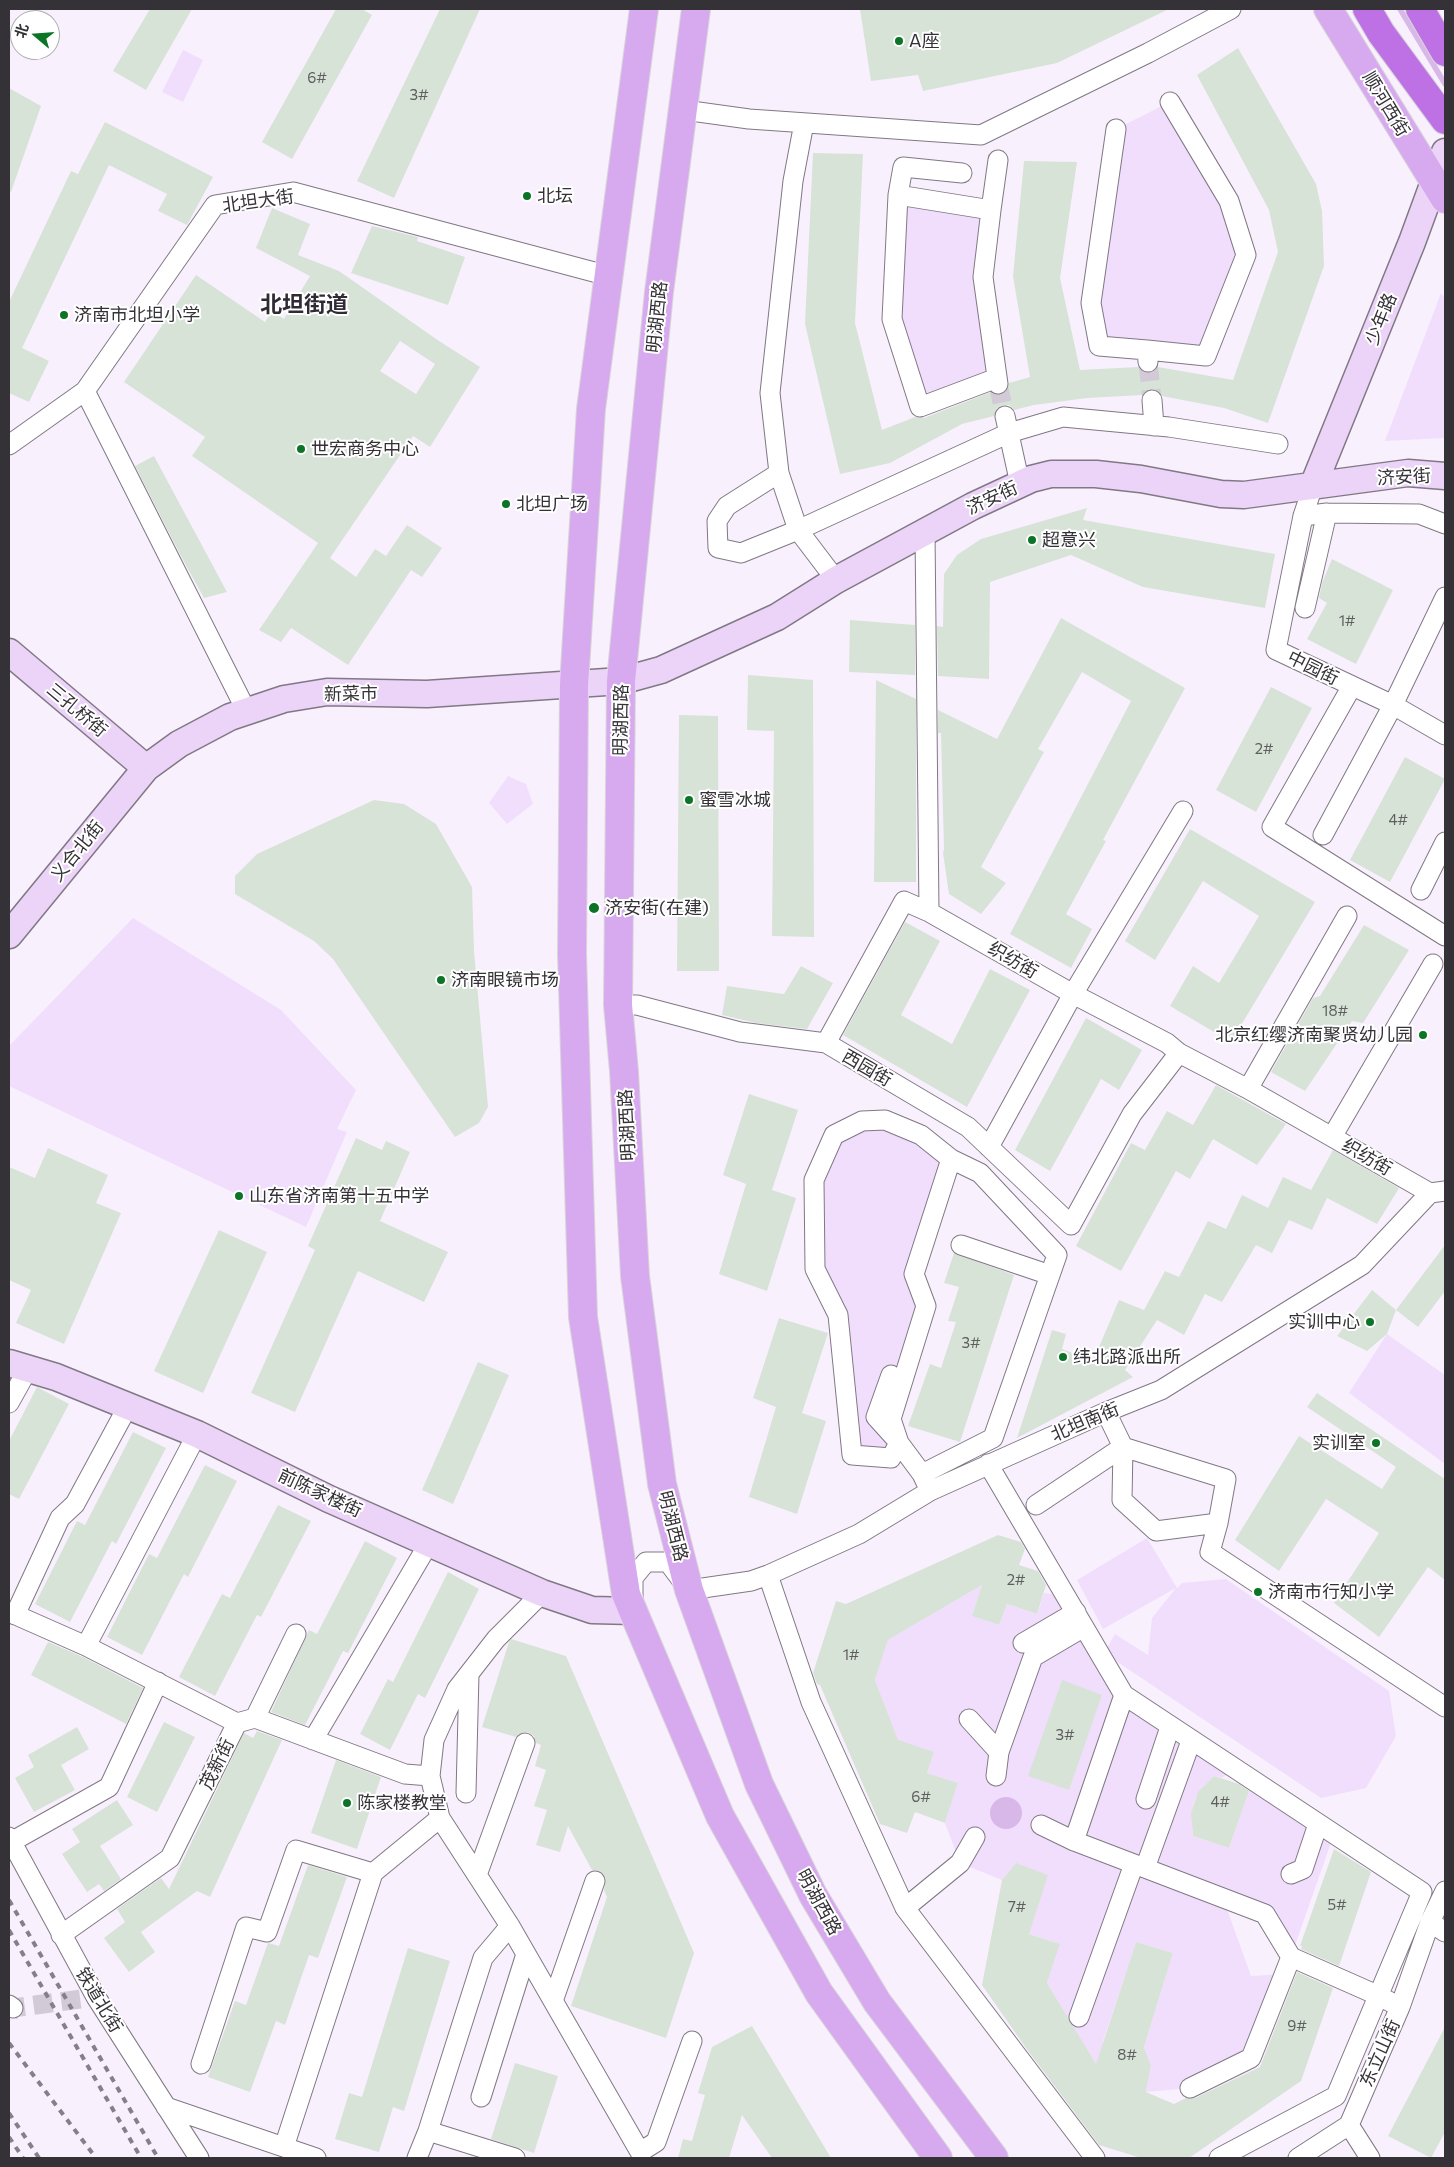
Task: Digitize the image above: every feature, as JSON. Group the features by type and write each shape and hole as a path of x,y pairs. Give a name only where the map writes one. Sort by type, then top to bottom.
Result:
{"highway":[{"path":"1367,9 1381,33 1445,120"},
{"path":"1381,9 1445,116"},
{"path":"1420,9 1445,52"}],"main road":[{"path":"644,9 592,409 574,685 572,963 584,1317 626,1594 633,1611 720,1816 729,1833 819,1992 938,2158"},
{"name":"明湖西路","path":"696,9 659,292 621,681 618,1005 624,1071 635,1276 662,1484 689,1590 759,1784 813,1895 877,2002 994,2158"},
{"name":"顺河西街","path":"1328,9 1440,191"},
{"name":"少年路","path":"1313,486 1440,191 1445,152"},
{"name":"济安街","path":"574,685 621,681 661,670 777,617 836,580 973,506 1020,484 1051,474 1096,474 1141,479 1221,494 1251,494 1408,473 1445,476"},
{"name":"三孔桥街","path":"9,652 146,768"},
{"name":"新菜市","path":"146,768 179,744 213,724 246,710 284,699 327,692 427,694 574,685"},
{"name":"义合北街","path":"9,935 146,768"},
{"name":"前陈家楼街","path":"19,1366 56,1377 197,1434 329,1498 542,1594 592,1610 633,1611"}],"street":[{"path":"684,110 749,119 981,135 1148,53 1231,9"},
{"path":"1116,129 1091,304 1099,346 1148,356 1206,356 1246,255 1229,201 1170,102"},
{"path":"804,122 793,181 770,393 780,473 798,530 836,580"},
{"path":"962,173 903,167 898,195 892,319 920,407 998,381 983,277 998,160"},
{"name":"北坦大街","path":"9,445 84,391 215,205 293,192 609,276"},
{"path":"898,195 991,210"},
{"path":"84,391 246,710"},
{"path":"1152,400 1154,426"},
{"path":"780,473 727,506 717,522 718,548 740,553 798,530 1007,425 1063,418 1154,426 1278,444"},
{"path":"1007,425 1020,484"},
{"name":"中园街","path":"1313,486 1303,516 1276,650 1393,706 1445,735"},
{"path":"1303,516 1326,513 1419,514 1445,524"},
{"path":"1305,608 1326,513"},
{"path":"926,532 929,912"},
{"path":"1323,834 1393,706 1445,597"},
{"path":"1352,686 1272,827 1445,936"},
{"path":"989,1147 1074,994 1183,811"},
{"path":"1421,890 1445,842"},
{"name":"织纺街","path":"826,1043 904,901 929,912 1332,1137 1438,1192"},
{"path":"1248,1089 1346,916"},
{"path":"1332,1137 1432,964"},
{"name":"西园街","path":"618,1005 637,1005 740,1032 826,1043 968,1127 1071,1225 1132,1114 1179,1053"},
{"path":"922,1474 993,1438 1057,1255 980,1173 951,1158 921,1135 885,1120 862,1121 834,1134 814,1180 815,1269 838,1315 852,1455 891,1458 899,1443 891,1419 926,1306 914,1274 951,1158"},
{"name":"北坦南街","path":"689,1590 751,1581 768,1575 859,1534 930,1491 1106,1412 1161,1390 1362,1265 1438,1192"},
{"path":"961,1245 1050,1275"},
{"path":"9,1403 19,1366"},
{"path":"891,1375 876,1417 899,1443 922,1474 930,1491"},
{"path":"12,1614 60,1518 75,1504 128,1406"},
{"path":"1106,1412 1123,1447 1122,1500 1156,1531 1218,1523"},
{"path":"86,1646 197,1434"},
{"path":"1036,1505 1123,1447"},
{"path":"1123,1447 1226,1479 1218,1523 1210,1552 1445,1706"},
{"path":"988,1464 1124,1695 1422,1892 1336,2096 1219,2158"},
{"path":"312,1740 429,1543"},
{"path":"633,1611 633,1578 646,1562 668,1562 689,1590"},
{"path":"768,1575 811,1702 905,1908 1095,2158"},
{"path":"542,1594 496,1639 457,1689 434,1740 430,1776 440,1818 510,1926 638,2156 656,2142 692,2041"},
{"name":"茂新街","path":"12,1614 86,1646 237,1723 170,1858 61,1936"},
{"path":"1024,1643 1080,1620"},
{"path":"996,1776 999,1752 1033,1658 1080,1620"},
{"path":"255,1718 296,1634"},
{"path":"466,1793 469,1674"},
{"path":"10,1840 109,1787 158,1682"},
{"path":"1074,1841 1124,1695"},
{"path":"237,1723 255,1718 405,1774 430,1776"},
{"path":"969,1719 999,1752"},
{"path":"1146,1799 1170,1727"},
{"path":"1079,2017 1191,1741"},
{"path":"477,1875 525,1743"},
{"path":"284,2147 373,1873 440,1818"},
{"path":"1290,1874 1303,1869 1318,1824"},
{"path":"1041,1825 1074,1841 1265,1914 1291,1957 1378,1995 1400,2007"},
{"path":"905,1908 960,1863 974,1837"},
{"name":"铁道北街","path":"10,1840 96,1997 199,2158"},
{"path":"201,2064 246,1927 267,1932 296,1850 373,1873"},
{"path":"553,2002 595,1881"},
{"name":"东立山街","path":"1348,2125 1438,1927 1445,1891"},
{"path":"417,2158 428,2131 483,1958 510,1926"},
{"path":"481,2097 526,1954"},
{"path":"1190,2088 1251,2058 1291,1957"},
{"path":"166,2107 316,2158"},
{"path":"1298,2158 1348,2125 1370,2158"},
{"path":"428,2131 514,2158"}],"shaded area":[{"path":"183,50 203,60 183,102 162,92"},
{"path":"1170,102 1246,255 1206,356 1099,346 1091,303 1116,129"},
{"path":"898,195 991,210 983,277 995,369 920,407 892,319"},
{"path":"1441,293 1445,299 1445,438 1385,441"},
{"path":"508,776 526,784 533,804 507,824 489,803"},
{"path":"133,918 281,1010 356,1090 337,1129 347,1132 306,1227 9,1086 9,1046"},
{"path":"885,1120 951,1159 914,1273 926,1306 891,1458 852,1455 838,1315 815,1269 814,1180 834,1135"},
{"path":"1387,1334 1445,1375 1445,1464 1349,1393"},
{"path":"1147,1538 1177,1588 1182,1583 1226,1579 1389,1691 1396,1736 1366,1788 1321,1798 1104,1653 1115,1634 1148,1655 1152,1618 1176,1588 1103,1629 1077,1580"},
{"path":"982,1585 972,1616 999,1625 1007,1604 1037,1614 1044,1593 1066,1596 1124,1695 1235,1770 1222,1778 1214,1776 1197,1796 1192,1817 1193,1836 1229,1848 1250,1788 1334,1834 1291,1957 1265,1914 1223,1898 1251,1976 1284,1974 1251,2058 1190,2088 1146,2092 1151,2066 1144,2047 1173,1953 1136,1942 1103,2041 1110,2062 1111,2090 1047,1983 1060,1944 1029,1934 1016,1863 1002,1880 960,1863 945,1823 958,1783 927,1773 934,1752 903,1754 875,1680 888,1640"},
{"path":"1006,1797 1018,1801 1022,1813 1018,1825 1006,1829 994,1825 990,1813 994,1801"}],"building":[{"path":"150,9 192,9 146,90 113,71"},
{"path":"336,9 362,9 372,15 292,159 262,142"},
{"path":"440,9 480,9 394,198 357,181"},
{"path":"860,9 1169,9 1057,63 923,91 918,75 871,81"},
{"path":"1238,48 1316,184 1322,211 1324,266 1268,423 1224,408 1162,396 1157,390 1152,389 1142,395 1087,398 1034,405 1014,410 1009,405 1003,405 997,408 994,416 962,424 890,463 840,474 805,324 813,153 863,154 855,323 882,430 915,417 924,418 991,392 1000,395 1008,389 1009,383 1030,377 1013,276 1024,161 1077,162 1060,278 1080,370 1138,367 1143,372 1148,373 1158,367 1233,380 1278,252 1269,210 1197,75"},
{"path":"9,88 41,106 11,192 9,191"},
{"path":"105,122 213,177 187,225 158,211 167,194 109,165 22,348 49,361 29,402 9,393 9,302 71,171 78,174"},
{"path":"272,208 310,224 298,255 339,271 439,341 480,367 430,447 413,436 330,558 356,577 375,549 386,556 407,525 442,548 422,577 411,570 348,665 291,628 281,642 259,630 318,543 192,456 205,437 124,382 196,275 265,322 272,311 284,319 310,276 256,248","holes":["400,341 435,364 416,394 380,371"]},
{"path":"372,226 418,237 417,241 465,257 448,305 351,273"},
{"path":"154,456 227,592 204,598 182,558 135,466"},
{"path":"1087,508 1083,520 1275,554 1265,608 1143,587 1071,555 990,582 989,679 938,676 937,626 943,627 944,574 957,555 981,539"},
{"path":"1332,559 1393,590 1356,664 1307,639 1327,603 1319,598 1322,583"},
{"path":"1061,618 1185,688 1103,840 1106,841 1066,914 1092,929 1071,968 1010,934 1131,701 1082,672 1038,749 1044,752 981,867 1006,883 981,914 949,894 943,853 941,733 938,733 938,710 997,739"},
{"path":"850,620 915,625 915,675 849,672"},
{"path":"748,675 813,680 814,937 772,936 774,731 747,730"},
{"path":"876,680 916,699 916,882 874,882"},
{"path":"1271,687 1312,708 1256,812 1216,790"},
{"path":"679,715 718,716 719,971 677,971"},
{"path":"1405,757 1445,779 1390,882 1350,860"},
{"path":"374,800 404,804 436,824 472,887 474,951 488,1107 479,1123 455,1137 333,959 314,941 235,894 235,876 257,854"},
{"path":"1190,829 1315,902 1231,1042 1170,1006 1193,966 1219,983 1259,916 1203,881 1155,960 1125,941"},
{"path":"905,922 940,941 901,1015 952,1044 990,969 1030,990 967,1107 843,1035"},
{"path":"1364,925 1409,950 1363,1023 1352,1021 1305,1091 1271,1072 1313,998 1320,996"},
{"path":"801,966 833,983 807,1029 756,1023 722,1015 727,986 784,994"},
{"path":"1086,1018 1142,1050 1119,1090 1101,1079 1050,1171 1015,1150"},
{"path":"1216,1085 1286,1124 1257,1165 1213,1139 1190,1179 1176,1171 1121,1271 1076,1246 1131,1143 1145,1150 1167,1111 1193,1125"},
{"path":"749,1094 798,1110 772,1190 796,1198 767,1291 719,1274 746,1184 723,1175"},
{"path":"356,1138 382,1150 386,1141 410,1152 380,1221 448,1252 424,1302 358,1271 295,1412 251,1393 315,1250 308,1246"},
{"path":"48,1148 108,1175 96,1203 121,1213 64,1344 16,1323 31,1290 9,1280 9,1167 35,1178"},
{"path":"1333,1150 1399,1188 1377,1224 1327,1198 1312,1230 1289,1220 1272,1253 1256,1245 1222,1302 1205,1294 1184,1335 1157,1320 1125,1370 1133,1377 1017,1438 1052,1330 1066,1334 1062,1349 1093,1361 1119,1300 1144,1310 1165,1271 1179,1277 1208,1221 1226,1229 1242,1195 1268,1208 1283,1177 1311,1190"},
{"path":"219,1230 267,1252 203,1393 154,1371"},
{"path":"1445,1245 1445,1291 1418,1327 1396,1310"},
{"path":"954,1253 1014,1275 960,1442 908,1426 930,1364 941,1368 956,1322 948,1321 959,1287 944,1283"},
{"name":"实训中心","path":"1372,1290 1396,1310 1387,1334 1367,1351 1337,1336"},
{"path":"779,1318 828,1333 802,1413 826,1421 797,1514 749,1497 776,1407 753,1398"},
{"path":"478,1362 509,1375 453,1504 422,1490"},
{"path":"37,1387 69,1404 19,1499 9,1494 9,1441"},
{"path":"1317,1393 1445,1479 1445,1580 1428,1567 1379,1637 1334,1603 1379,1533 1326,1499 1279,1571 1235,1540 1299,1436 1382,1489 1396,1467 1307,1407"},
{"path":"133,1432 166,1448 116,1544 112,1541 70,1622 35,1604 77,1521 85,1525"},
{"path":"205,1465 237,1481 188,1577 184,1574 142,1655 107,1637 149,1554 157,1558"},
{"path":"278,1505 311,1521 261,1617 257,1615 215,1696 179,1677 222,1594 230,1598"},
{"path":"998,1535 1021,1542 1025,1549 1019,1565 1038,1571 1046,1585 1037,1614 1007,1604 999,1625 972,1616 982,1585 888,1640 875,1680 898,1740 934,1752 927,1773 958,1783 945,1823 915,1812 907,1833 880,1824 820,1685 817,1684 813,1673 836,1601 846,1604"},
{"path":"365,1541 397,1558 348,1653 343,1651 305,1725 271,1712 309,1630 317,1634"},
{"path":"448,1572 479,1589 425,1698 418,1694 390,1750 360,1734 388,1679 393,1682"},
{"path":"511,1639 566,1656 694,1953 666,2038 571,2006 607,1897 604,1890 606,1879 599,1871 592,1870 568,1826 560,1852 536,1845 547,1810 534,1806 546,1770 535,1766 541,1745 536,1743 534,1736 528,1732 523,1732 516,1737 482,1727"},
{"path":"48,1642 81,1656 143,1688 126,1724 31,1675"},
{"path":"1062,1680 1102,1695 1069,1790 1028,1776"},
{"path":"164,1722 195,1737 157,1812 127,1797"},
{"path":"77,1727 89,1749 61,1765 75,1790 34,1812 15,1778 34,1767 28,1755"},
{"path":"257,1731 282,1740 210,1897 197,1891 141,1932 155,1952 129,1972 104,1938 125,1922 117,1909 161,1878 169,1889 244,1733 253,1738"},
{"name":"陈家楼教堂","path":"336,1760 381,1777 357,1849 311,1833"},
{"path":"1214,1776 1239,1784 1249,1791 1229,1848 1193,1836 1191,1813 1198,1792"},
{"path":"117,1800 133,1825 100,1846 121,1879 104,1891 99,1884 87,1892 62,1854 80,1842 72,1829"},
{"path":"1334,1849 1371,1872 1339,1966 1301,1949 1302,1946 1300,1946"},
{"path":"1016,1863 1048,1875 1029,1934 1060,1944 1047,1983 1096,2064 1136,1942 1173,1953 1144,2047 1151,2066 1146,2092 1174,2104 1186,2098 1195,2098 1260,2067 1297,1972 1333,1988 1301,2081 1189,2158 1141,2158 1099,2145 1026,2048 982,1985 1002,1880"},
{"path":"308,1865 347,1877 318,1958 309,1955 285,2025 276,2021 250,2092 208,2077 235,2001 246,2005 268,1943 279,1946"},
{"path":"408,1948 450,1961 404,2111 393,2107 379,2152 335,2139 349,2093 362,2097"},
{"path":"752,2026 831,2158 772,2158 742,2115 729,2158 678,2158 683,2139 692,2141 705,2095 698,2093 712,2047"},
{"path":"1445,2027 1445,2132 1431,2158 1388,2136"},
{"path":"515,2063 558,2076 534,2153 491,2139"}],"waterway":[{"path":"1400,9 1445,84"}],"tunnel":[{"path":"1148,362 1152,400"},
{"path":"998,384 1005,416"},
{"path":"9,2014 13,2008 96,1997"}],"railway":[{"path":"9,1900 158,2158"},
{"path":"9,1930 141,2158"},
{"path":"9,2043 96,2158"},
{"path":"9,2113 39,2158"},
{"path":"9,2137 23,2158"}],"place":[{"name":"A座","path":"899,41"},
{"name":"北坛","path":"527,196"},
{"name":"济南市北坦小学","path":"64,315"},
{"name":"世宏商务中心","path":"301,449"},
{"name":"北坦广场","path":"506,504"},
{"name":"超意兴","path":"1032,540"},
{"name":"蜜雪冰城","path":"689,800"},
{"name":"济安街(在建)","path":"594,908"},
{"name":"济南眼镜市场","path":"441,980"},
{"name":"北京红缨济南聚贤幼儿园","path":"1423,1035"},
{"name":"山东省济南第十五中学","path":"239,1196"},
{"name":"实训中心","path":"1370,1322"},
{"name":"纬北路派出所","path":"1063,1357"},
{"name":"实训室","path":"1376,1443"},
{"name":"济南市行知小学","path":"1258,1592"},
{"name":"陈家楼教堂","path":"347,1803"}],"district":[{"name":"北坦街道","path":"304,305"}]}
